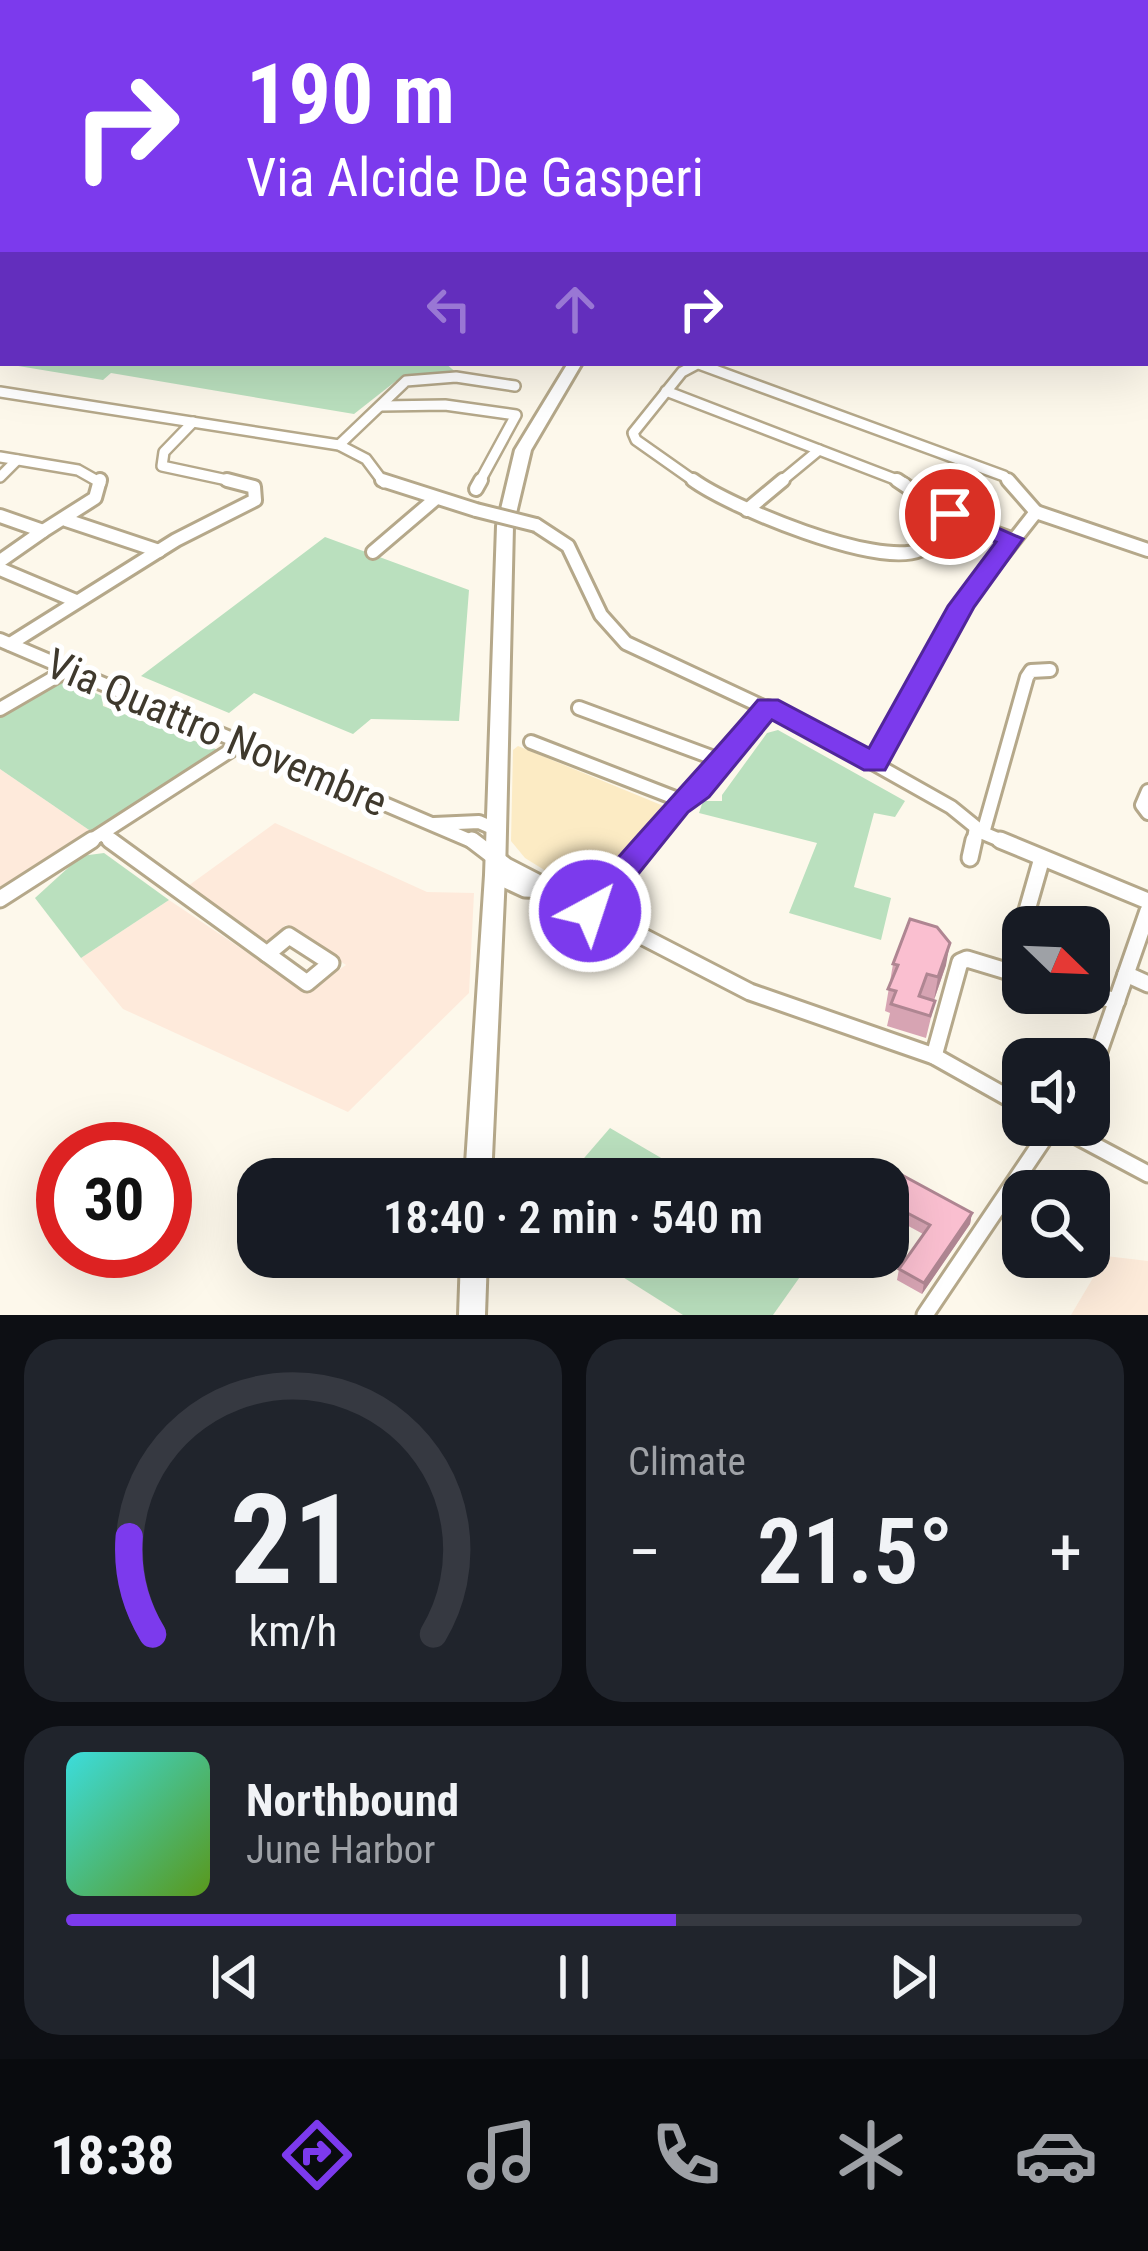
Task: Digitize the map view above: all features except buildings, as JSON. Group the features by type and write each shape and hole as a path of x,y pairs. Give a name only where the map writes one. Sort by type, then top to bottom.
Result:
{"main road":[{"path":"479,1158 495,867 487,826 495,795 505,526 513,479 537,420 573,366"},
{"path":"472,1315 473,1278"}],"street":[{"path":"691,366 633,433 636,440 711,494 812,535 900,554 922,548 956,519"},
{"path":"704,366 1004,476 1036,512 1148,550"},
{"path":"339,445 406,380 456,377 515,386"},
{"path":"666,391 910,485 956,519 1010,539"},
{"path":"0,392 339,445 366,459 385,484 536,525 567,541 613,635 768,706 951,807 980,831 1148,901"},
{"path":"382,406 445,405 516,415 476,489"},
{"path":"5,642 159,551 248,505 258,494 246,484 163,466 164,452 193,422"},
{"path":"747,510 819,450"},
{"path":"0,457 78,470 102,481 95,498 0,565 76,601"},
{"path":"0,477 17,460"},
{"path":"373,551 434,500"},
{"path":"875,764 962,606 1010,539 1036,512"},
{"path":"0,516 43,531"},
{"path":"66,520 159,551"},
{"name":"Via Quattro Novembre","path":"5,642 465,837 495,867 525,882"},
{"path":"0,709 69,669"},
{"path":"970,858 1027,676 1031,671 1050,670"},
{"path":"590,911 677,805 698,790 768,706"},
{"path":"579,708 722,761"},
{"path":"0,899 242,742"},
{"path":"531,742 676,798 677,805"},
{"path":"1148,791 1142,802 1148,813"},
{"name":"Via Quattro Novembre","path":"434,824 487,826"},
{"path":"465,837 487,826"},
{"path":"102,834 266,955"},
{"path":"1031,906 1042,858"},
{"path":"491,904 525,882 554,891 749,992 934,1056 1002,1094"},
{"path":"1104,1038 1148,910"},
{"path":"945,948 961,961 1002,971"},
{"path":"934,1056 961,961"},
{"path":"1126,974 1148,984"},
{"path":"1110,999 1117,1001"},
{"path":"925,1315 1049,1146"},
{"path":"1097,1146 1148,1174"}],"shaded area":[{"path":"518,746 666,807 595,890 554,876 525,858 511,841 513,750"},
{"path":"0,769 92,832 0,891"},
{"path":"275,823 427,892 474,893 469,993 348,1112 123,1009 81,958 169,900 306,992 346,965 286,925 265,942 188,886"},
{"path":"1110,1256 1148,1261 1148,1315 1071,1315 1093,1278 1110,1278"}],"green space":[{"path":"18,366 449,366 458,374 445,381 396,381 354,414 111,373 103,380"},
{"path":"325,537 469,590 459,721 371,719 353,734 254,693 229,713 141,676"},
{"path":"64,679 102,696 103,706 221,751 92,832 0,769 0,716"},
{"path":"778,730 905,801 895,817 874,813 854,887 891,898 881,940 789,913 817,843 699,813 703,801 722,801 767,733"},
{"path":"104,853 169,900 81,958 35,898 81,856"},
{"path":"610,1128 661,1158 584,1158"},
{"path":"624,1278 799,1278 773,1315 683,1315"}],"route":[{"path":"590,911 677,805 698,790 768,706 875,764 962,606 1010,539 950,514"}]}
